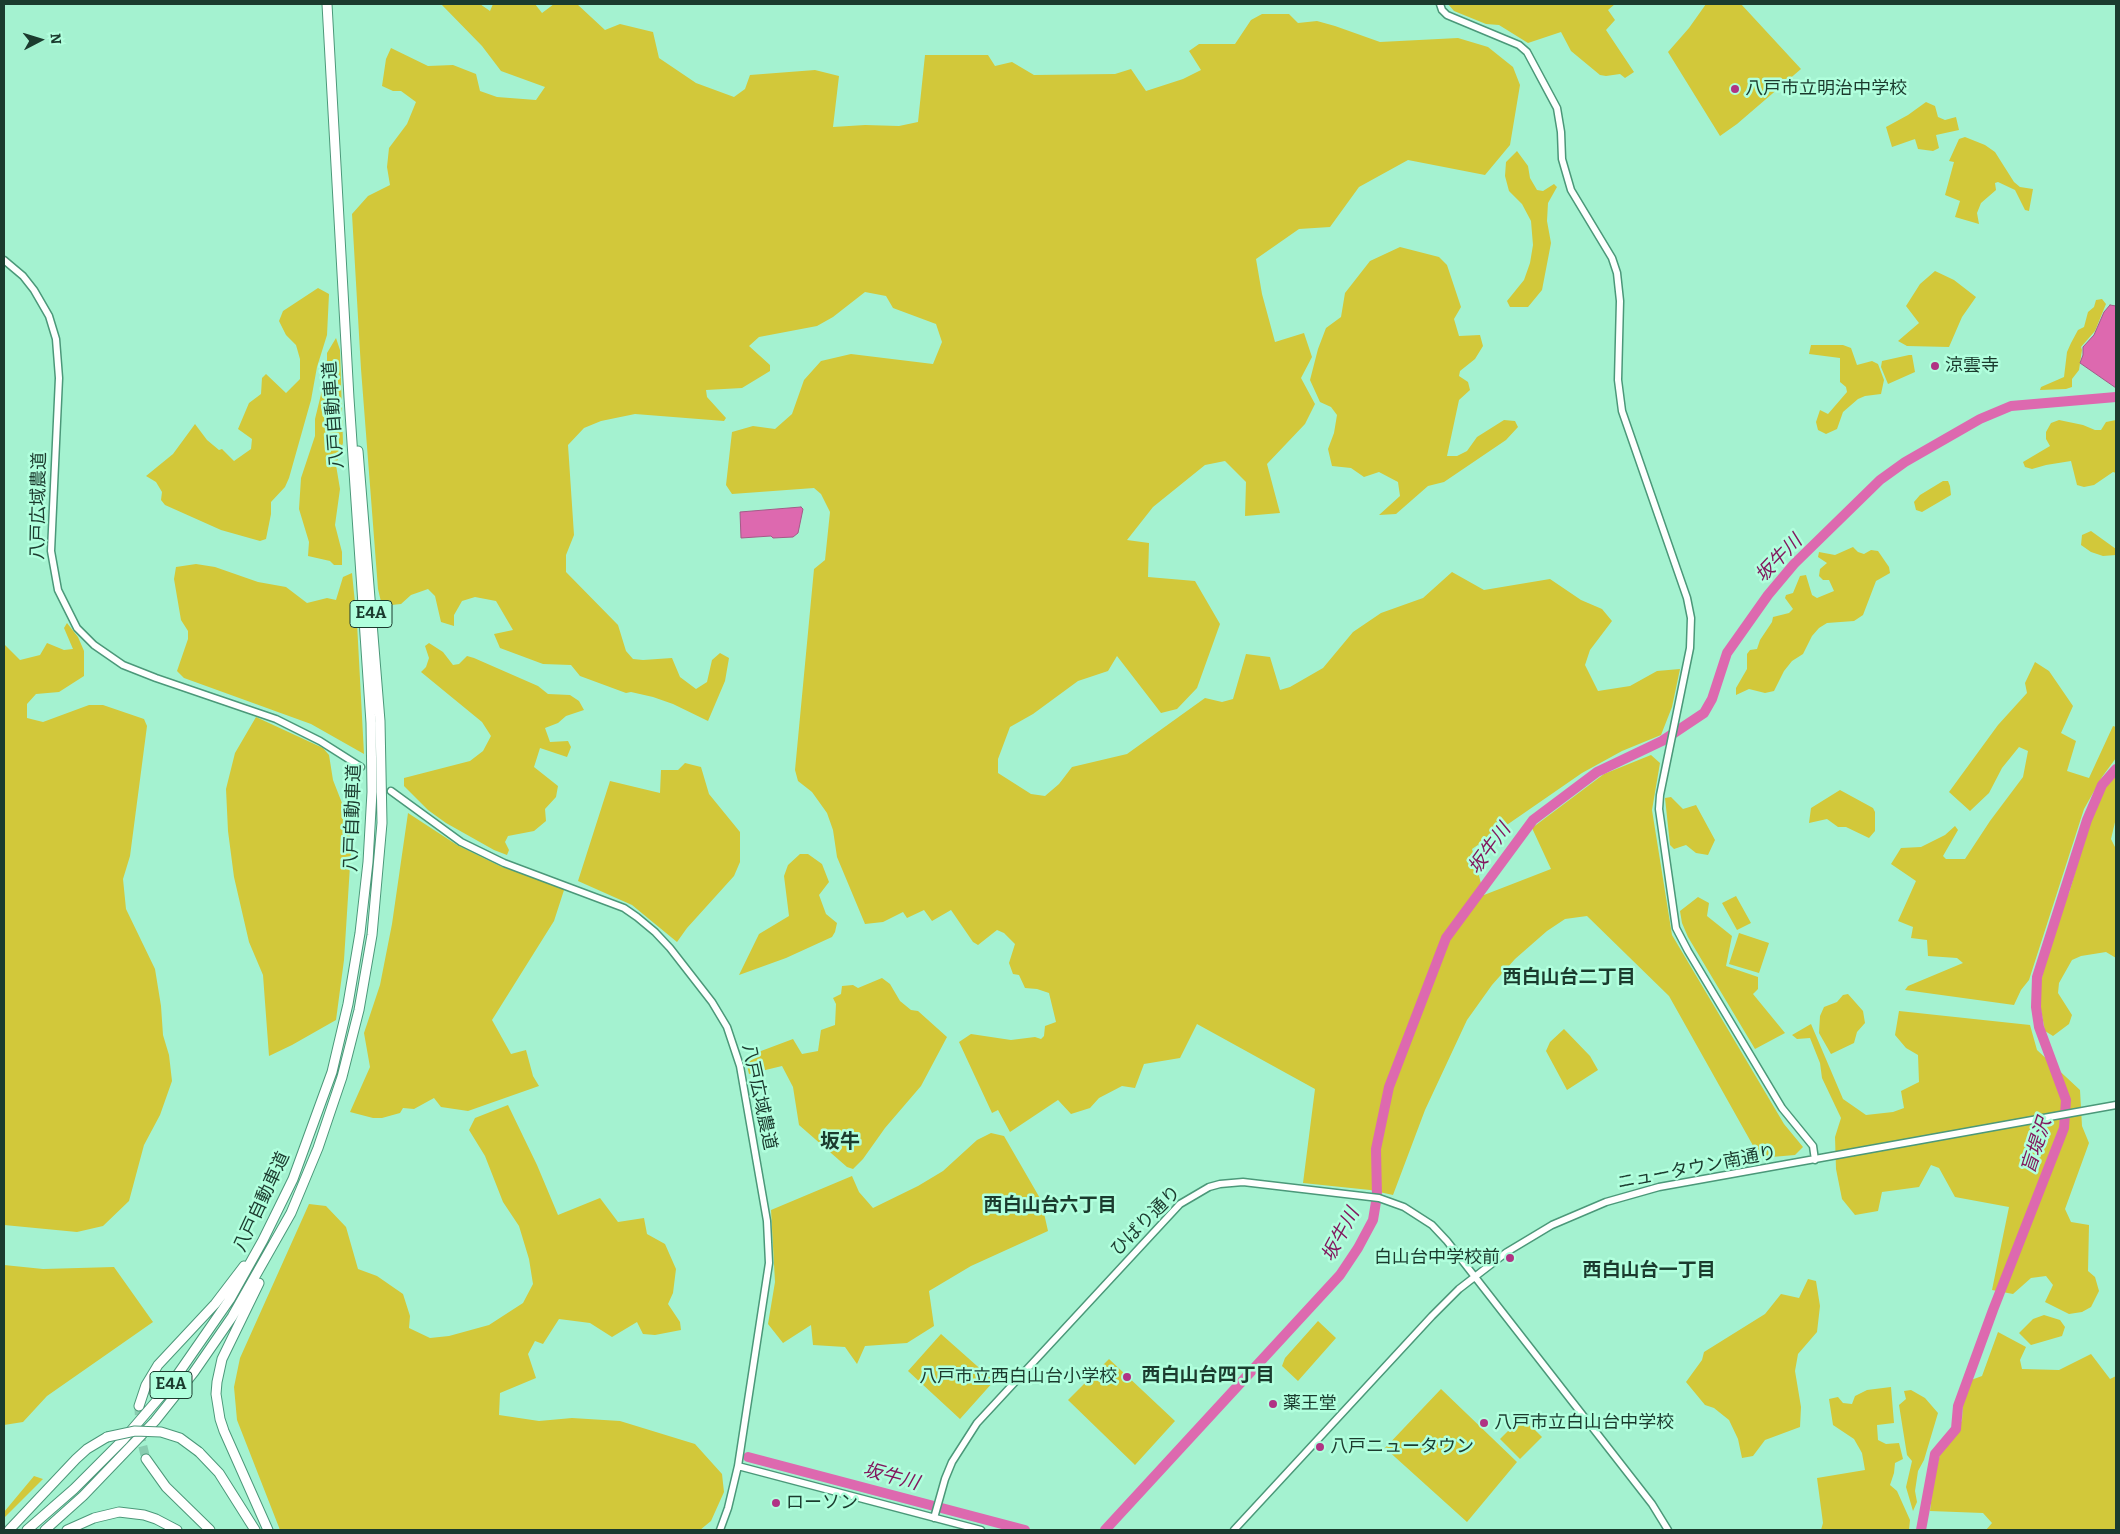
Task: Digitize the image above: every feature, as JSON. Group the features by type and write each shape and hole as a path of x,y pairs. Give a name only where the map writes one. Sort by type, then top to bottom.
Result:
{"highway":[{"name":"八戸自動車道","path":"27,1530 74,1489 123,1440 171,1384 230,1299 293,1179 320,1110 341,1036 360,933 370,826 370,707 349,398 330,87 327,4"},
{"name":"八戸自動車道","path":"45,1530 106,1474 175,1397 232,1317 291,1213 330,1113 342,1077 359,1010 375,908 382,823 380,721 354,398 332,4"},
{"path":"139,1406 146,1385 158,1366 226,1290 249,1259 278,1210"},
{"path":"268,1530 220,1419 216,1382 222,1359 291,1213"},
{"path":"9,1530 87,1449 107,1437 135,1431 161,1432 180,1438 199,1452 219,1473 256,1530"},
{"path":"146,1459 166,1488 210,1530"},
{"path":"67,1530 94,1518 119,1512 144,1515 177,1530"}],"street":[{"path":"1440,4 1442,10 1448,15 1512,42 1527,52 1556,108 1562,159 1571,190 1612,258 1618,279 1620,301 1618,380 1622,411 1687,598 1691,618 1690,648 1685,677 1659,802 1661,831 1676,928 1782,1108 1813,1146 1815,1160"},
{"name":"八戸広域農道","path":"4,260 23,276 34,290 49,316 56,339 59,378 51,550 58,590 78,628 94,645 123,664 156,678 276,719 320,741 361,767"},
{"name":"八戸広域農道","path":"391,791 461,842 504,863 624,908 638,917 670,948 712,1002 727,1027 740,1066 767,1221 769,1263 738,1466 728,1508 720,1530"},
{"name":"ニュータウン南通り","path":"1234,1530 1432,1316 1474,1276 1507,1252 1552,1225 1606,1202 1659,1187 2116,1105"},
{"name":"ひばり通り","path":"935,1516 938,1501 952,1462 977,1423 1168,1216 1188,1198 1209,1187 1233,1182 1371,1197 1388,1201 1412,1211 1432,1225 1442,1234 1652,1504 1668,1530"},
{"path":"738,1466 935,1516 981,1530"}],"shaded area":[{"path":"441,4 480,4 490,11 493,4 535,4 542,13 554,4 577,4 605,30 620,24 653,32 659,58 696,83 734,97 745,89 750,75 815,70 839,76 833,127 865,125 899,126 918,122 925,55 988,55 995,66 1012,62 1034,75 1115,74 1131,69 1146,91 1183,79 1201,70 1189,51 1199,44 1235,44 1251,20 1262,14 1289,14 1298,23 1317,21 1380,42 1458,38 1488,47 1513,67 1520,85 1510,145 1485,175 1408,160 1359,187 1330,227 1299,229 1256,259 1262,294 1275,342 1304,333 1312,357 1301,378 1315,404 1305,424 1267,464 1280,513 1245,516 1246,482 1225,461 1205,465 1153,507 1127,540 1149,543 1148,577 1195,581 1220,624 1197,688 1177,709 1161,713 1117,656 1108,671 1078,681 1033,714 1010,727 998,759 998,773 1031,794 1045,796 1059,784 1072,767 1127,754 1205,698 1222,702 1233,699 1246,654 1270,657 1280,690 1290,687 1323,668 1353,632 1381,613 1423,598 1452,572 1484,590 1550,579 1581,600 1602,609 1612,621 1590,650 1585,665 1598,691 1630,686 1657,671 1680,669 1672,707 1661,735 1622,751 1582,773 1472,849 1484,895 1551,869 1532,828 1604,774 1651,755 1660,763 1652,810 1672,935 1784,1124 1803,1147 1795,1155 1760,1158 1669,996 1587,916 1565,919 1547,931 1515,959 1492,985 1467,1020 1425,1110 1393,1195 1370,1190 1303,1183 1315,1089 1197,1024 1180,1058 1144,1064 1135,1088 1122,1086 1099,1098 1090,1108 1071,1114 1058,1100 1010,1132 998,1110 992,1113 959,1042 971,1034 1011,1040 1035,1037 1041,1039 1044,1036 1045,1026 1056,1022 1049,993 1025,988 1019,975 1013,974 1009,963 1015,944 1004,933 997,930 978,945 973,942 951,910 932,921 924,910 907,918 903,912 883,922 865,924 837,857 833,830 827,813 812,792 798,781 795,770 814,569 825,560 830,512 821,494 814,488 732,494 726,485 732,432 753,426 775,429 792,414 804,380 821,361 851,354 933,364 942,342 936,324 893,308 886,296 865,292 833,317 817,326 759,337 749,346 770,365 770,371 742,388 706,390 707,397 726,418 724,421 635,414 601,421 584,428 568,445 574,535 566,555 566,572 618,625 626,651 633,659 672,658 680,677 696,689 707,682 712,660 720,653 729,658 725,681 708,721 673,704 653,697 631,692 626,693 580,676 571,665 543,664 500,648 494,634 513,630 496,601 475,597 462,601 454,615 454,626 441,622 435,596 428,589 411,595 401,604 382,606 378,589 361,369 352,214 368,196 390,185 387,167 389,148 407,124 416,102 401,91 393,91 382,86 386,59 391,48 428,66 453,65 476,74 480,91 497,97 536,100 545,87 501,71 482,46"},
{"path":"1448,4 1615,4 1608,10 1615,20 1606,30 1634,72 1625,78 1620,74 1600,75 1571,51 1561,32 1528,43 1499,25 1486,24 1454,11"},
{"name":"八戸市立明治中学校","path":"1706,4 1741,4 1801,69 1737,124 1720,136 1668,52 1689,28"},
{"path":"1926,102 1935,106 1938,117 1945,120 1956,117 1959,130 1936,135 1939,148 1933,151 1918,149 1915,139 1892,147 1886,127"},
{"path":"1965,137 1985,145 1995,152 2014,182 2020,187 2033,189 2029,211 2025,210 2015,190 1998,182 1995,183 1996,190 1981,203 1977,213 1979,224 1955,217 1960,201 1945,195 1954,162 1949,161 1959,139"},
{"path":"1517,151 1528,166 1530,178 1537,190 1543,191 1554,184 1557,187 1548,203 1547,221 1551,243 1542,290 1528,307 1510,307 1507,301 1524,280 1530,263 1533,245 1531,221 1522,204 1509,191 1505,176 1506,162"},
{"path":"1400,247 1439,257 1447,265 1461,307 1454,319 1459,336 1480,335 1483,346 1475,359 1460,371 1459,376 1468,382 1470,390 1459,400 1447,456 1457,456 1467,451 1477,437 1504,420 1515,421 1518,427 1506,440 1444,482 1428,486 1396,514 1379,515 1400,496 1398,482 1379,472 1364,477 1351,468 1332,466 1328,449 1334,433 1337,415 1331,407 1320,402 1310,380 1326,328 1341,317 1345,293 1370,261"},
{"path":"1935,271 1954,280 1976,297 1962,317 1949,347 1907,346 1898,341 1919,323 1906,306 1920,284"},
{"path":"318,288 329,294 327,335 289,478 285,487 271,502 271,514 266,539 260,541 221,530 165,505 161,500 162,492 156,482 146,476 173,454 195,424 207,440 219,450 222,449 234,461 251,449 252,439 238,429 249,403 261,394 262,378 266,374 286,393 300,379 300,359 296,345 286,335 279,321 283,311"},
{"path":"2102,299 2106,304 2095,331 2081,347 2079,370 2072,379 2072,387 2040,390 2041,387 2064,377 2067,352 2071,343 2078,330 2084,327 2088,312 2094,307 2096,300"},
{"path":"2110,305 2116,306 2116,388 2080,363 2083,347 2094,335 2104,312"},
{"path":"336,338 340,350 343,443 336,465 340,489 335,525 342,552 342,565 334,565 330,561 308,556 309,542 299,509 301,478 315,436 315,419 324,382 333,379 334,368 327,366 327,353"},
{"path":"1811,345 1843,345 1851,348 1857,365 1872,361 1878,364 1884,380 1881,394 1858,399 1843,412 1837,429 1826,434 1818,430 1816,422 1820,410 1828,414 1847,392 1846,387 1840,382 1840,358 1809,354"},
{"path":"1912,355 1915,372 1888,384 1881,367 1882,361"},
{"path":"2059,420 2101,430 2106,422 2116,420 2116,473 2113,472 2094,485 2084,487 2077,485 2071,461 2032,469 2025,467 2023,462 2050,446 2046,439 2046,432 2051,423"},
{"path":"1943,481 1948,481 1951,495 1922,512 1916,510 1914,502 1920,495"},
{"path":"801,507 803,509 798,533 793,537 741,538 740,512"},
{"path":"2091,531 2116,549 2116,555 2103,556 2091,552 2081,545 2082,535"},
{"path":"1853,547 1858,552 1864,554 1871,550 1878,551 1889,567 1890,573 1876,581 1863,615 1854,621 1827,623 1819,628 1812,636 1803,654 1792,661 1784,671 1774,691 1765,693 1749,689 1736,695 1736,688 1747,669 1747,654 1750,650 1757,649 1773,617 1789,613 1793,609 1785,598 1786,595 1793,593 1800,576 1806,575 1812,595 1817,598 1834,591 1829,580 1823,580 1819,576 1820,569 1827,563 1818,557 1819,552 1835,555"},
{"path":"196,564 215,567 258,582 286,587 307,603 327,598 336,600 343,577 352,573 357,623 364,754 311,724 184,678 177,671 188,639 188,631 181,620 174,579 176,567"},
{"path":"67,623 78,637 84,651 84,676 59,692 36,694 27,704 27,718 43,722 89,705 103,705 144,719 147,726 130,856 123,879 126,909 155,969 161,1006 163,1035 169,1055 172,1081 160,1115 144,1145 129,1201 103,1226 77,1232 4,1225 4,644 20,660 40,655 47,643 64,650 73,649 64,628"},
{"path":"429,643 443,652 453,665 459,664 467,656 474,658 538,686 548,694 570,695 579,701 584,710 566,716 558,723 545,728 550,742 568,741 571,747 567,757 540,748 534,767 558,786 556,797 545,809 546,821 534,831 508,836 505,842 509,850 507,855 494,850 446,823 428,810 404,786 404,778 470,761 483,751 491,736 482,722 421,672 426,667 429,658 425,646"},
{"path":"2035,662 2049,671 2073,706 2061,733 2076,741 2067,771 2089,778 2113,726 2116,727 2116,758 2102,777 2084,809 2029,980 2021,990 2014,1005 1905,990 1908,986 1963,963 1957,958 1928,956 1927,940 1911,938 1913,927 1898,921 1916,881 1891,864 1901,848 1921,847 1945,835 1955,826 1958,830 1943,856 1946,859 1965,859 1990,821 2023,777 2028,751 2019,747 2002,768 1989,793 1970,811 1949,792 1998,725 2027,693 2025,683"},
{"path":"256,717 323,748 329,755 333,780 349,821 351,850 344,960 336,1020 269,1056 263,975 249,942 234,877 228,831 226,789 235,753"},
{"path":"685,763 701,767 709,794 740,832 740,862 734,876 687,928 677,942 632,905 578,881 610,781 660,793 661,770 678,770"},
{"path":"2116,773 2116,818 2111,839 2116,849 2116,958 2106,952 2081,956 2072,960 2059,983 2058,993 2072,1015 2069,1024 2053,1036 2045,1031 2041,1010 2041,981 2047,956 2064,901 2069,893 2089,825 2106,786"},
{"path":"1840,790 1873,808 1875,812 1875,831 1869,838 1846,827 1838,827 1827,819 1809,823 1811,808"},
{"path":"1671,797 1683,809 1696,805 1715,840 1708,855 1696,853 1686,845 1674,849 1670,845 1665,798"},
{"path":"408,813 457,845 502,867 565,887 554,921 492,1020 511,1054 526,1050 533,1076 539,1086 468,1111 441,1107 434,1098 414,1109 403,1108 400,1113 382,1118 373,1118 350,1112 370,1067 364,1033 380,985 392,924"},
{"path":"800,854 808,854 822,864 829,882 819,895 826,914 837,923 835,932 832,937 786,958 739,975 759,934 789,916 784,876 788,865"},
{"path":"1736,896 1751,923 1737,930 1722,903"},
{"path":"1698,897 1709,903 1707,916 1732,936 1726,966 1758,977 1758,989 1753,994 1785,1033 1755,1049 1688,937 1682,923 1680,911"},
{"path":"1739,933 1769,943 1759,973 1729,964"},
{"path":"882,978 890,984 900,1001 911,1010 918,1011 947,1037 921,1086 853,1169 847,1167 799,1125 793,1087 782,1066 749,1074 745,1057 793,1039 802,1054 818,1051 821,1030 835,1025 836,1004 833,998 841,994 842,986 853,985 858,988"},
{"path":"1848,994 1863,1011 1865,1023 1857,1032 1854,1043 1831,1054 1819,1033 1820,1016 1824,1007 1837,1002 1843,995"},
{"path":"1899,1011 2030,1025 2037,1050 2080,1090 2082,1126 2089,1143 2065,1209 2071,1222 2089,1225 2088,1271 2095,1277 2099,1291 2091,1307 2082,1312 2069,1314 2045,1302 2053,1285 2046,1276 2031,1278 2013,1294 1992,1290 2009,1207 1955,1197 1939,1168 1931,1165 1919,1187 1882,1192 1878,1211 1855,1215 1842,1199 1836,1169 1835,1137 1841,1118 1822,1078 1820,1063 1810,1038 1797,1039 1792,1035 1811,1024 1843,1099 1866,1115 1893,1112 1904,1108 1901,1091 1919,1082 1918,1055 1906,1048 1895,1035"},
{"path":"1564,1029 1590,1056 1598,1070 1567,1090 1546,1051 1550,1042"},
{"path":"508,1105 537,1165 558,1215 600,1198 618,1222 644,1218 647,1234 665,1244 676,1269 673,1293 668,1304 680,1322 681,1330 655,1335 643,1334 637,1322 612,1337 590,1323 559,1319 543,1344 535,1341 528,1354 536,1378 500,1393 499,1415 539,1421 572,1418 620,1421 695,1444 722,1474 724,1492 711,1521 700,1530 280,1530 237,1420 234,1387 240,1358 309,1204 326,1206 346,1227 358,1269 377,1276 403,1294 410,1316 409,1328 430,1338 449,1336 489,1325 523,1303 533,1284 529,1259 519,1226 503,1202 485,1156 469,1130 475,1118"},
{"path":"991,1133 1004,1136 1041,1200 1048,1231 971,1266 929,1291 934,1326 907,1343 865,1346 857,1364 845,1347 813,1345 811,1325 783,1343 768,1324 775,1282 771,1210 852,1176 859,1192 873,1208 918,1186 943,1171 977,1140"},
{"path":"4,1265 43,1269 114,1267 153,1322 47,1396 23,1422 4,1425"},
{"path":"1808,1279 1816,1281 1820,1306 1817,1332 1798,1354 1795,1371 1801,1407 1800,1427 1765,1440 1753,1456 1742,1458 1738,1439 1729,1420 1714,1408 1705,1405 1686,1382 1702,1360 1704,1352 1765,1314 1781,1294 1799,1298"},
{"path":"2044,1315 2060,1320 2065,1327 2062,1336 2031,1345 2019,1333 2033,1319"},
{"path":"1318,1321 1336,1338 1298,1381 1282,1366 1285,1358"},
{"path":"1998,1332 2026,1347 2020,1360 2022,1369 2059,1370 2091,1354 2110,1379 2116,1376 2116,1530 1986,1530 1992,1523 1983,1513 1930,1511 1933,1484 1940,1454 1956,1433 1962,1420 1963,1403 1971,1380 1982,1376"},
{"path":"941,1334 994,1381 960,1419 908,1371"},
{"path":"1109,1359 1175,1421 1135,1465 1068,1400"},
{"path":"1891,1387 1894,1423 1877,1425 1878,1440 1886,1444 1899,1443 1903,1459 1895,1463 1890,1485 1897,1491 1910,1520 1909,1530 1821,1530 1823,1523 1817,1478 1865,1470 1862,1453 1854,1439 1833,1425 1829,1399 1838,1397 1843,1403 1852,1404 1855,1396 1867,1390"},
{"path":"1441,1389 1517,1462 1467,1522 1385,1448"},
{"path":"1911,1390 1925,1398 1938,1413 1924,1460 1918,1471 1915,1491 1917,1502 1913,1511 1906,1487 1912,1461 1907,1455 1899,1405 1906,1399 1904,1391"},
{"path":"1522,1417 1542,1437 1520,1459 1500,1439"},
{"path":"34,1476 43,1479 4,1518 4,1512"}],"waterway":[{"name":"坂牛川","path":"1105,1530 1340,1275 1358,1248 1373,1220 1377,1196 1376,1149 1389,1087 1446,938 1533,820 1597,772 1662,741 1704,713 1712,699 1727,653 1768,595 1794,564 1880,480 1905,462 1980,419 2011,406 2116,397"},
{"name":"盲堤沢","path":"1921,1530 1935,1454 1956,1429 1958,1406 2064,1128 2066,1100 2039,1027 2036,1007 2037,977 2087,820 2102,785 2116,769"},
{"name":"坂牛川","path":"748,1457 1025,1530"}],"tunnel":[{"path":"139,1406 140,1435 146,1459"}],"place":[{"name":"八戸市立明治中学校","path":"1735,89"},
{"name":"涼雲寺","path":"1935,366"},
{"name":"白山台中学校前","path":"1510,1258"},
{"name":"八戸市立西白山台小学校","path":"1127,1377"},
{"name":"薬王堂","path":"1273,1404"},
{"name":"八戸市立白山台中学校","path":"1484,1423"},
{"name":"八戸ニュータウン","path":"1320,1447"},
{"name":"ローソン","path":"776,1503"}],"district":[{"name":"西白山台二丁目","path":"1569,978"},
{"name":"坂牛","path":"840,1142"},
{"name":"西白山台六丁目","path":"1050,1206"},
{"name":"西白山台一丁目","path":"1649,1271"},
{"name":"西白山台四丁目","path":"1208,1376"}]}
